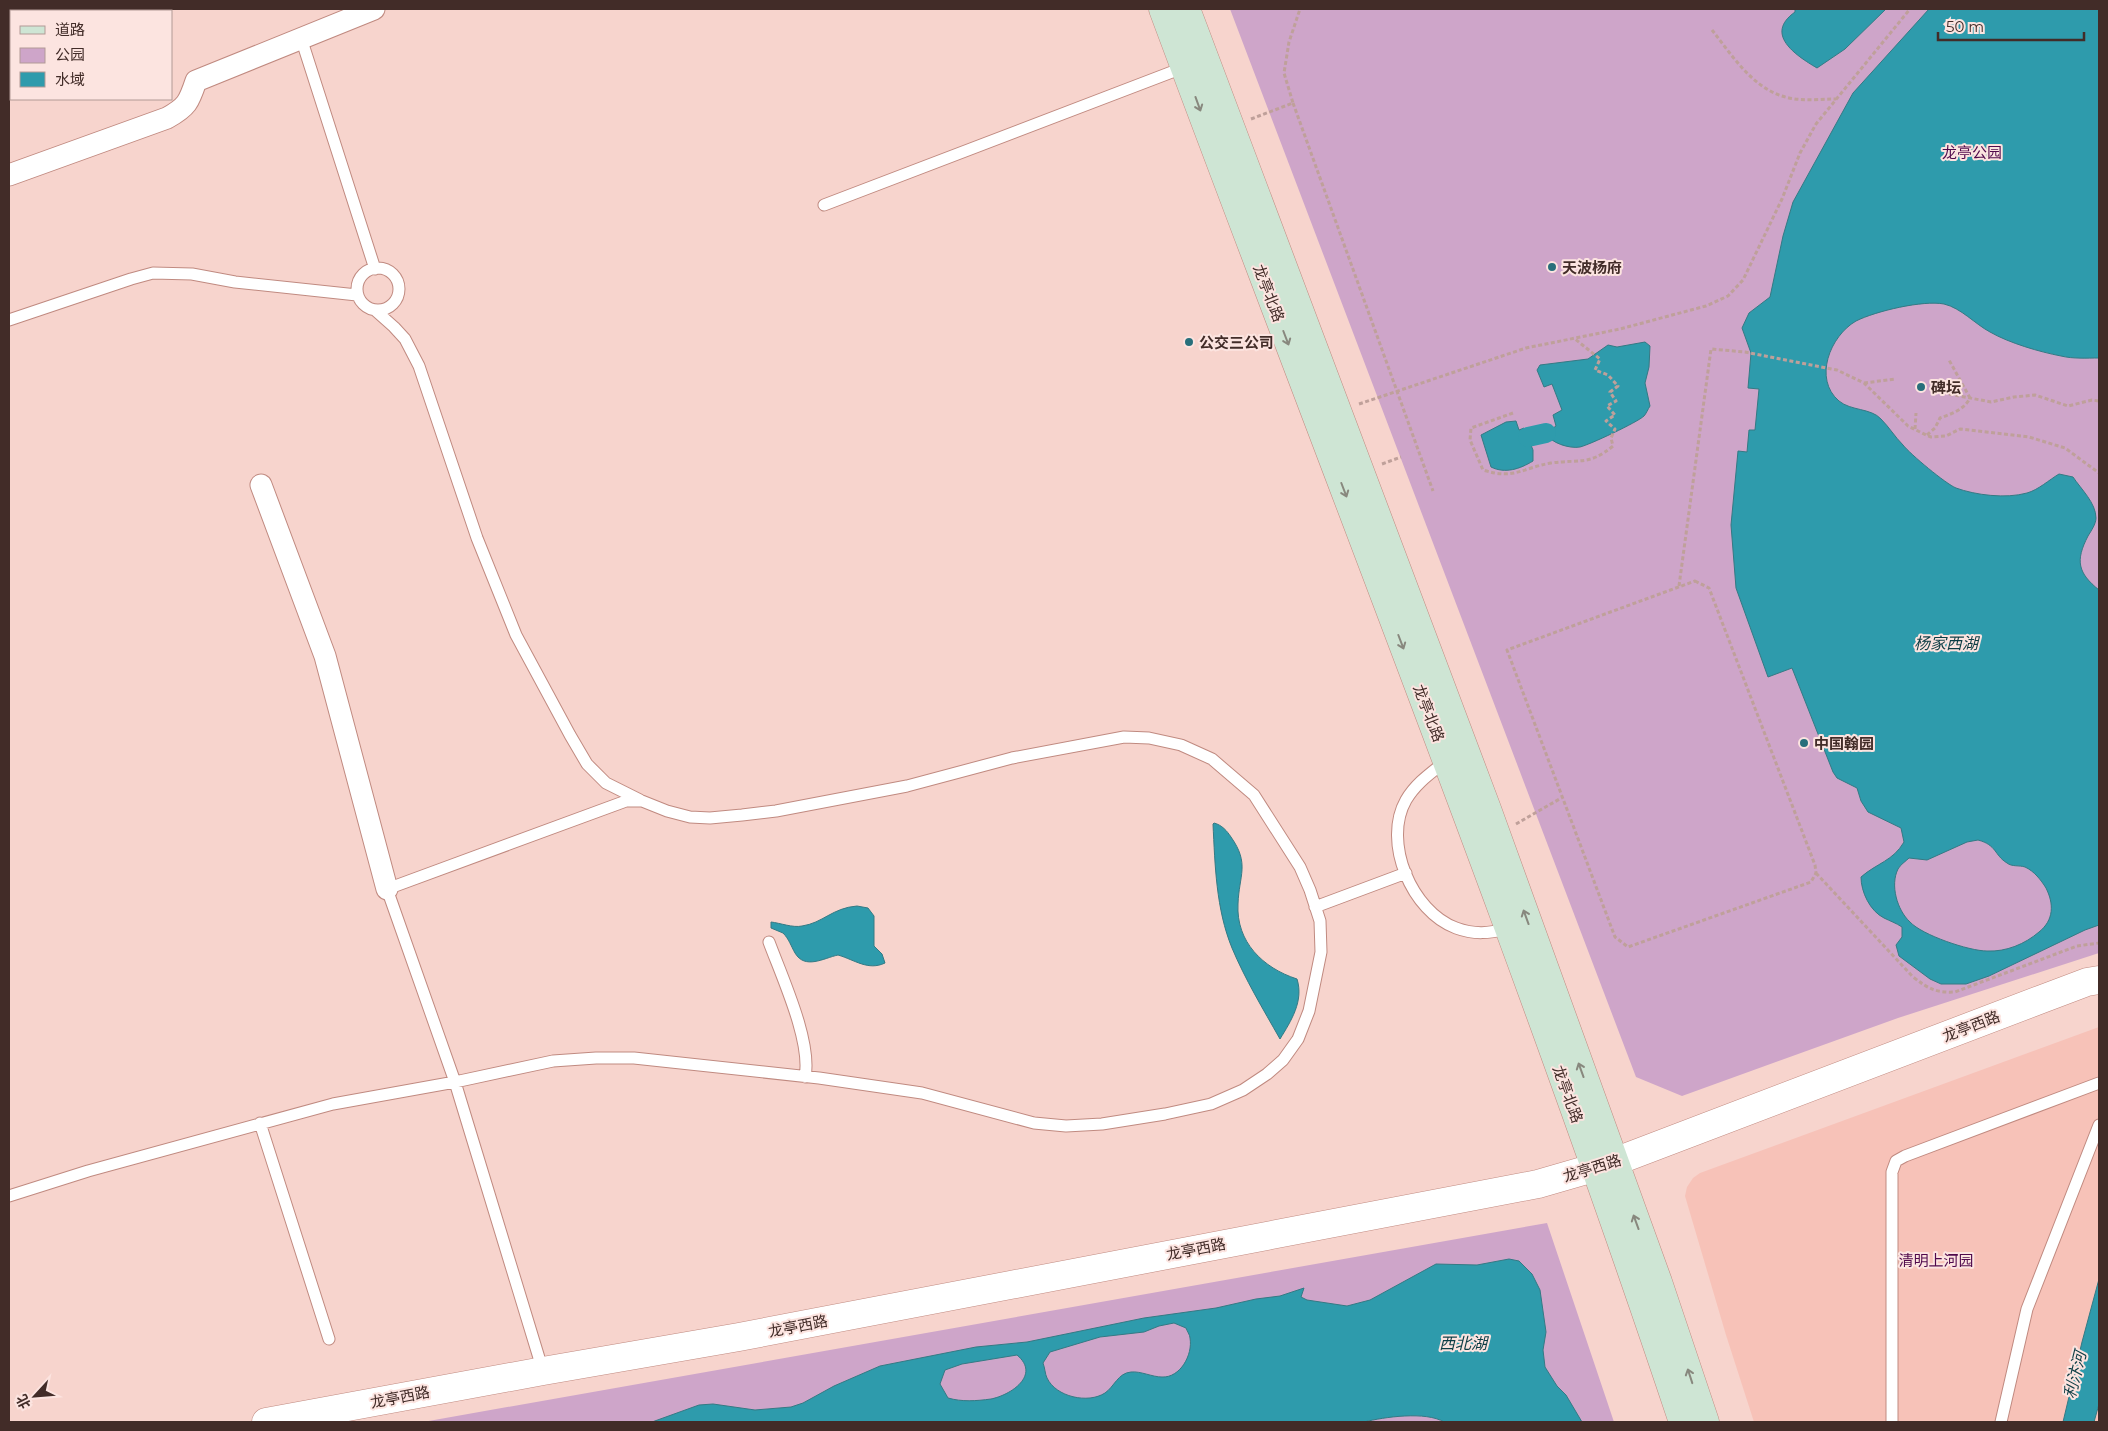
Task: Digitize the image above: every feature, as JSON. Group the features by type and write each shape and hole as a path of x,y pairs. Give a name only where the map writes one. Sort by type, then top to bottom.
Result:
{"main road":[{"name":"龙亭北路","path":"1163,9 1508,929 1604,1166 1658,1282 1705,1422"},
{"name":"龙亭北路","path":"1186,9 1497,835 1604,1166 1638,1289 1683,1422"}],"street":[{"path":"9,175 167,118 182,110 190,102 196,81 374,9"},
{"path":"261,485 325,656 387,889"},
{"name":"龙亭西路","path":"266,1422 739,1337 1538,1184 1604,1166 2086,982 2099,980"}],"lane":[{"path":"301,38 375,268"},
{"path":"824,205 1185,67"},
{"path":"357,296 359,279 365,272 375,268 386,269 393,274 400,290 398,299 392,306 376,311"},
{"path":"9,320 113,284 153,273 192,274 235,282 357,296 368,308 376,311 405,339 419,366 477,538 516,635 587,764 606,783 642,801 690,817 710,818 776,811 907,786 1012,758 1124,738 1149,738 1181,744 1212,759 1254,795 1300,867 1320,921 1321,952 1309,1011 1298,1039 1283,1060 1267,1074 1243,1090 1211,1104 1156,1116 1102,1124 1066,1126 1034,1123 922,1094 805,1077 634,1058 552,1061 455,1082 333,1104 88,1171 9,1196"},
{"path":"1446,761 1420,782 1405,801 1397,825 1397,840 1401,862 1422,902 1438,918 1455,928 1481,934 1508,929"},
{"path":"543,1371 455,1082 387,889 626,802 642,801"},
{"path":"1315,907 1406,873"},
{"path":"769,942 804,1042 807,1065 805,1077"},
{"path":"1892,1422 1892,1172 1896,1161 1904,1156 2099,1082"},
{"path":"260,1123 329,1339"},
{"path":"2001,1422 2028,1309 2099,1125"}],"path":[{"path":"1300,9 1289,42 1284,73 1396,391 1434,491"},
{"path":"1338,412 1526,348 1620,329 1706,306 1728,296 1743,280 1782,199 1800,153 1816,124 1910,9"},
{"path":"1712,30 1747,73 1782,96 1802,100 1837,99"},
{"path":"1229,127 1293,103"},
{"path":"1513,413 1471,428 1470,440 1483,470 1500,475 1519,473 1552,463 1593,460 1614,446 1611,438 1615,429 1606,421 1614,415 1607,406 1616,401 1610,392 1618,386 1608,375 1595,370 1600,359 1574,339"},
{"path":"1679,586 1711,349 1745,352 1836,370 1864,384 1881,402 1915,429 1931,437 1946,436 1960,429 2029,437 2065,448 2099,473"},
{"path":"1949,360 1970,398"},
{"path":"1864,384 1896,379"},
{"path":"1949,394 1991,402 2035,395 2068,406 2092,400 2099,401"},
{"path":"1926,435 1936,428 1940,418 1954,413 1966,404 1970,398"},
{"path":"1915,429 1916,413"},
{"path":"1816,874 1811,882 1628,947 1615,937 1507,650 1695,581 1709,588 1815,865 1816,874 1913,977 1925,986 1939,992 1955,992 2077,946 2099,943"},
{"path":"1497,835 1563,797"}],"shaded area":[{"name":"清明上河园","path":"2099,1027 2099,1422 1754,1422 1685,1196 1687,1187 1693,1178 1700,1173"}],"green space":[{"name":"龙亭公园","path":"1230,9 2099,9 2099,953 1898,1018 1682,1096 1636,1077"},
{"path":"1547,1223 1614,1422 423,1422"}],"water":[{"path":"1795,9 1886,9 1845,49 1817,68 1792,50 1783,36 1782,28 1786,20 1795,12"},
{"name":"杨家西湖","path":"1929,9 2099,9 2099,358 2066,357 2025,347 1990,332 1950,306 1935,303 1887,310 1856,321 1847,328 1832,347 1826,370 1831,392 1839,401 1877,415 1913,455 1956,488 1972,493 2019,495 2035,490 2059,474 2073,477 2094,507 2095,523 2084,545 2080,560 2083,572 2099,590 2099,925 1989,976 1966,984 1941,984 1930,979 1899,956 1896,945 1902,937 1902,927 1879,915 1867,901 1861,877 1890,858 1900,848 1904,842 1901,828 1868,812 1861,801 1857,788 1837,778 1792,668 1768,677 1736,588 1731,525 1738,451 1747,452 1749,430 1755,430 1759,389 1748,388 1751,353 1742,328 1749,313 1770,297 1783,236 1793,202 1853,93","holes":["1978,840 1992,847 2009,864 2025,867 2034,873 2049,894 2051,912 2048,922 2034,936 2008,949 1994,951 1979,950 1935,937 1916,927 1905,917 1896,897 1896,875 1898,869 1909,858 1927,860 1967,842"]},
{"path":"1645,342 1650,346 1649,367 1645,383 1650,406 1644,416 1613,433 1580,447 1561,444 1548,437 1546,433 1556,426 1553,415 1562,410 1552,384 1544,387 1537,370 1540,365 1588,359 1608,345 1617,347"},
{"path":"1516,421 1519,430 1524,428 1533,450 1533,461 1512,470 1491,467 1481,435 1506,422"},
{"path":"1214,823 1228,833 1237,846 1242,862 1238,904 1239,918 1247,942 1254,952 1273,968 1297,979 1299,987 1298,1003 1280,1039 1254,994 1227,933 1217,887"},
{"path":"857,906 868,908 874,916 874,946 882,954 885,963 873,966 861,964 838,955 815,961 804,961 795,953 783,933 771,928 771,922 802,926 816,922 834,912"},
{"name":"西北湖","path":"1509,1259 1519,1261 1532,1274 1540,1290 1546,1332 1543,1350 1545,1367 1557,1386 1566,1395 1582,1422 1444,1422 1416,1416 1382,1418 1364,1422 652,1422 699,1405 713,1404 755,1410 791,1407 880,1366 976,1347 1027,1342 1144,1318 1216,1308 1280,1296 1304,1288 1301,1297 1307,1300 1347,1306 1370,1300 1436,1264 1477,1265","holes":["1174,1323 1186,1328 1190,1337 1187,1358 1180,1370 1174,1374 1158,1377 1143,1373 1127,1373 1119,1378 1105,1393 1090,1398 1073,1397 1065,1394 1051,1385 1047,1378 1043,1363 1050,1352 1100,1337 1144,1332","1017,1355 1024,1362 1025,1377 1014,1389 999,1397 974,1401 948,1398 940,1384 945,1370 962,1364"]},
{"name":"利汴河","path":"2099,1279 2099,1404 2094,1422 2063,1422 2082,1342"}],"waterway":[{"path":"1528,437 1546,433"}],"place":[{"name":"天波杨府","path":"1552,267"},
{"name":"公交三公司","path":"1189,342"},
{"name":"碑坛","path":"1921,387"},
{"name":"中国翰园","path":"1804,743"}]}
